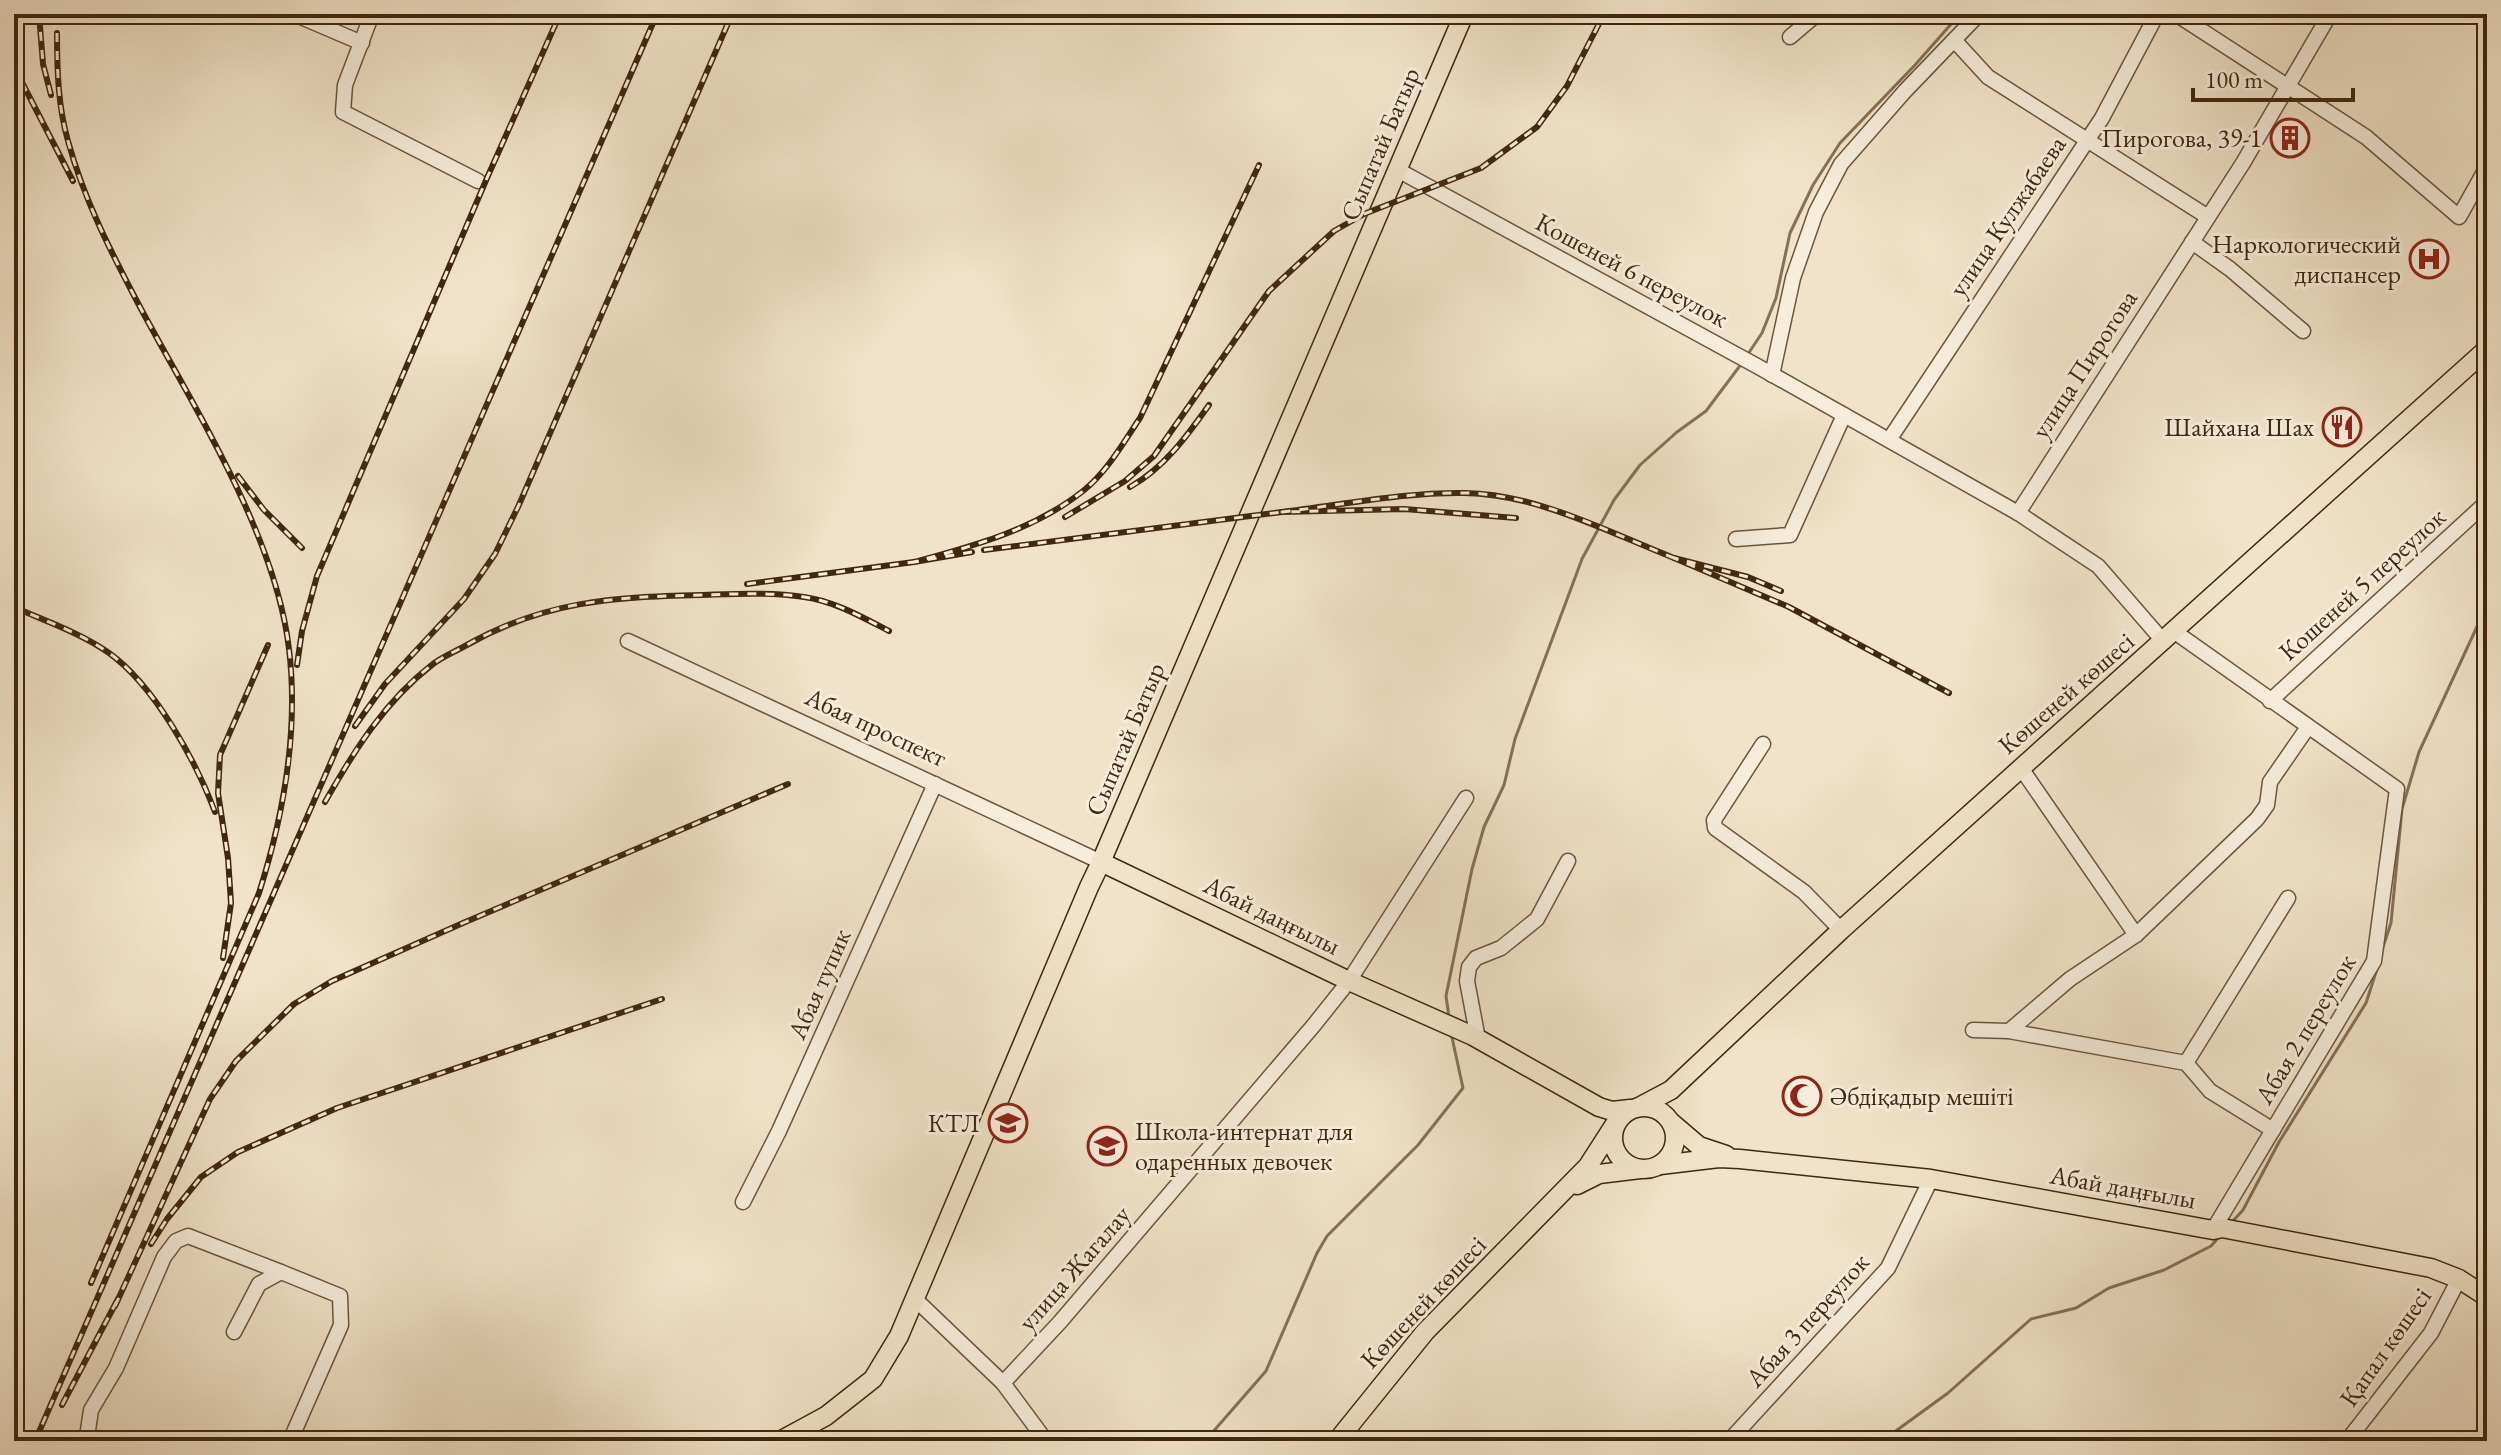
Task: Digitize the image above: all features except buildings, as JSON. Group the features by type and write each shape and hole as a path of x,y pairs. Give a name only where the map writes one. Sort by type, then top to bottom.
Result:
{"main road":[{"name":"Сыпатай Батыр","path":"780,1441 826,1416 873,1379 899,1336 1464,14"},
{"name":"Көшеней көшесі","path":"1622,1124 1661,1097 1841,930 2487,349"},
{"name":"Абай даңғылы","path":"1101,862 1475,1038"},
{"path":"1475,1038 1612,1111 1622,1124 1621,1158 1630,1166 1641,1169"},
{"path":"1660,1165 1673,1151 1676,1142 1671,1122 1672,1097 1682,1078"},
{"path":"1572,1092 1595,1114 1622,1124"},
{"path":"1553,1204 1622,1124 1657,1109 1699,1146 1740,1159"},
{"path":"1553,1204 1577,1185 1599,1174 1719,1158 1740,1159"},
{"name":"Абай даңғылы","path":"1740,1159 1931,1179 2213,1230 2222,1228 2431,1268 2485,1292"},
{"name":"Көшеней көшесі","path":"1337,1441 1425,1332 1553,1204"}],"street":[{"path":"294,14 362,43"},
{"path":"372,14 345,85 343,112 478,181"},
{"path":"1790,37 1817,14"},
{"path":"1772,375 1793,278 1816,212 1841,164 1979,14"},
{"name":"улица Кулжабаева","path":"1889,440 2102,118 2157,14"},
{"path":"2176,14 2366,137 2459,217 2487,167"},
{"name":"улица Пирогова","path":"2018,513 2208,217 2330,14"},
{"path":"1955,41 1988,77 2208,217"},
{"name":"Кошеней 6 переулок","path":"1396,169 2018,513 2098,566 2169,637 2270,701 2397,789"},
{"path":"2192,242 2230,269 2303,331"},
{"path":"1736,539 1790,535 1844,415"},
{"name":"Кошеней 5 переулок","path":"2270,701 2487,502"},
{"name":"Абая проспект","path":"628,641 1101,862"},
{"path":"2009,1031 2070,979 2136,935 2257,819 2267,805 2270,782 2308,727"},
{"path":"1763,744 1714,820 1715,828 1804,892 1841,930"},
{"path":"2021,768 2136,935"},
{"name":"Абая тупик","path":"743,1202 779,1131 935,784"},
{"name":"Абая 2 переулок","path":"2213,1230 2374,961 2397,789"},
{"name":"улица Жагалау","path":"1003,1383 1070,1311 1349,981 1466,798"},
{"path":"1475,1038 1467,981 1469,967 1476,958 1501,948 1537,919 1568,861"},
{"path":"2186,1063 2288,898"},
{"path":"1973,1030 2009,1031 2186,1063 2210,1091 2273,1130"},
{"name":"Абая 3 переулок","path":"1729,1441 1888,1268 1931,1179"},
{"path":"94,1441 87,1437 91,1410 116,1368 164,1257 176,1241 188,1236 340,1296 341,1325 290,1441"},
{"path":"234,1332 259,1284 281,1272"},
{"name":"Қапал көшесі","path":"2347,1441 2431,1333 2459,1279"},
{"path":"915,1299 1003,1383 1046,1441"}],"waterway":[{"path":"1748,354 1762,333 1776,298 1790,233 1813,185 1840,143 1960,14"},
{"path":"1449,1017 1446,996 1472,869 1484,827 1504,785 1515,739 1582,559 1614,500 1640,465 1706,411 1742,363"},
{"path":"2382,950 2391,923 2402,809 2419,752 2487,605"},
{"path":"2232,1222 2243,1210 2279,1142 2366,1003 2377,969"},
{"path":"1205,1441 1266,1371 1327,1236 1418,1145 1463,1088 1451,1033"},
{"path":"1882,1441 1948,1393 2031,1319 2076,1308 2109,1288 2164,1270 2211,1246 2219,1237"}],"railway":[{"path":"39,14 43,64 51,95"},
{"path":"297,665 302,631 317,576 560,14"},
{"path":"35,1441 657,14"},
{"path":"355,726 385,684 464,599 495,554 732,14"},
{"path":"1065,517 1125,481 1154,456 1269,291 1334,231 1364,214 1481,168 1537,127 1567,86 1604,14"},
{"path":"57,33 62,115 82,184 119,267 230,473 250,517 281,606 292,680 287,772 276,833 259,893 91,1283"},
{"path":"14,67 73,181"},
{"path":"972,552 914,562 980,543 1024,526 1064,505 1100,475 1140,418 1259,165"},
{"path":"1130,487 1164,461 1209,405"},
{"path":"238,476 264,510 302,548"},
{"path":"1516,518 1404,509 1282,512 1419,495 1492,495 1572,516 1674,558"},
{"path":"984,550 1282,512"},
{"path":"1781,591 1748,577 1674,558 1789,607 1949,693"},
{"path":"747,584 914,562"},
{"path":"325,802 385,710 416,678 440,659 523,619 579,604 638,597 778,594 826,602 889,631"},
{"path":"14,607 87,639 126,667 172,725 197,770 215,812"},
{"path":"223,958 231,903 218,793 220,755 268,645"},
{"path":"115,1306 210,1099 236,1061 294,1004 332,981 788,784"},
{"path":"151,1244 201,1177 238,1152 337,1108 662,999"},
{"path":"62,1405 118,1299"}],"place":[{"name":"Пирогова, 39-1","path":"2290,138"},
{"name":"Наркологический диспансер","path":"2429,259"},
{"name":"Шайхана Шах","path":"2342,427"},
{"name":"Әбдіқадыр мешіті","path":"1802,1096"},
{"name":"КТЛ","path":"1008,1123"},
{"name":"Школа-интернат для одаренных девочек","path":"1107,1146"}]}
